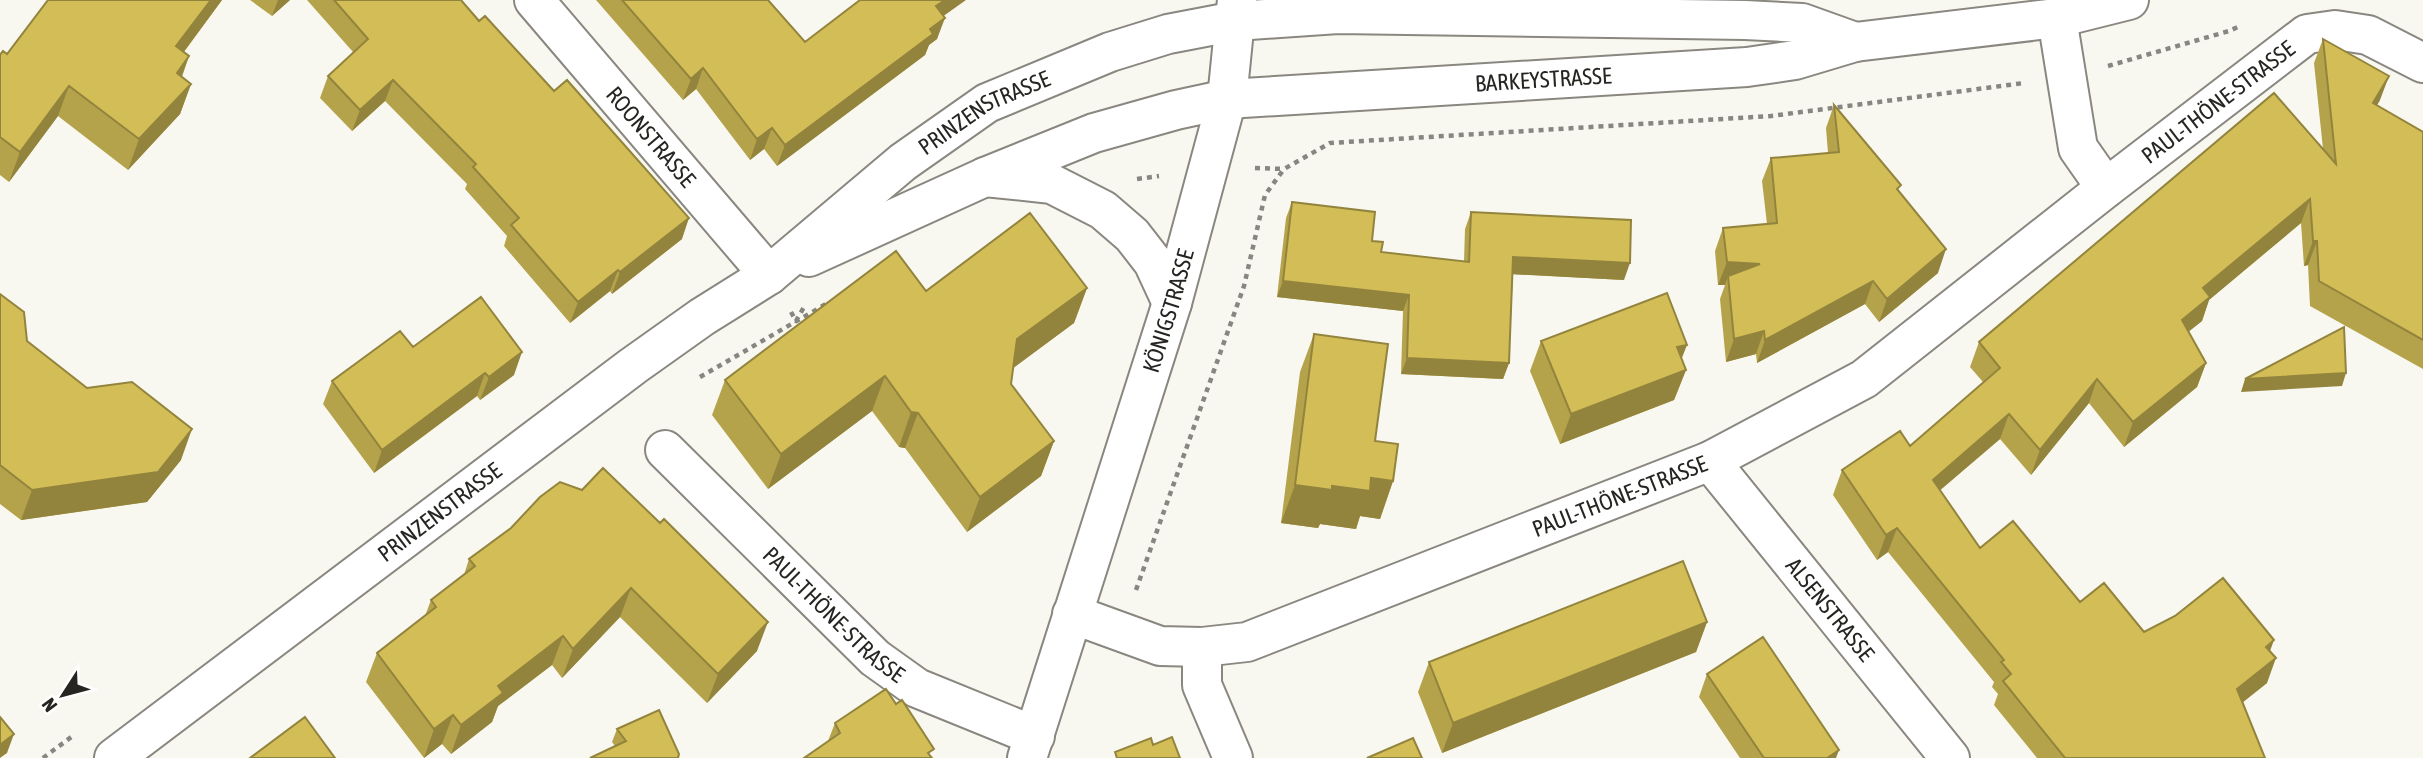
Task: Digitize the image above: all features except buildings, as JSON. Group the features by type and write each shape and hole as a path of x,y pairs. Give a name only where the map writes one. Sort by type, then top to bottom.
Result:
{"street":[{"name":"ROONSTRASSE","path":"534,0 769,275"},
{"name":"BARKEYSTRASSE","path":"1227,99 1747,67 1795,61 1855,42 2057,18 2129,0"},
{"name":"PRINZENSTRASSE","path":"769,275 903,162 987,103 1110,52 1236,10"},
{"name":"BARKEYSTRASSE","path":"1236,10 1745,20 1802,23 1855,42"},
{"name":"KÖNIGSTRASSE","path":"1031,747 1172,303 1227,99 1236,10"},
{"path":"2057,18 2078,148 2106,188"},
{"name":"PAUL-THÖNE-STRASSE","path":"1072,614 1160,646 1202,647 1247,642 1710,461 1864,379 2306,34 2335,30 2368,35 2423,63"},
{"name":"PRINZENSTRASSE","path":"114,758 622,375 702,317 769,275 985,177 1118,125 1227,99"},
{"path":"985,177 1052,184 1103,210 1132,235 1153,262 1172,303"},
{"name":"PAUL-THÖNE-STRASSE","path":"665,450 875,658 917,688 1031,747"},
{"name":"ALSENSTRASSE","path":"1710,461 1950,758"},
{"path":"1202,647 1202,685 1233,758"}],"path":[{"path":"2066,78 2229,31 2251,21"},
{"path":"1149,558 1244,286 1265,195 1284,169 1330,143"},
{"path":"698,378 829,303"}]}
